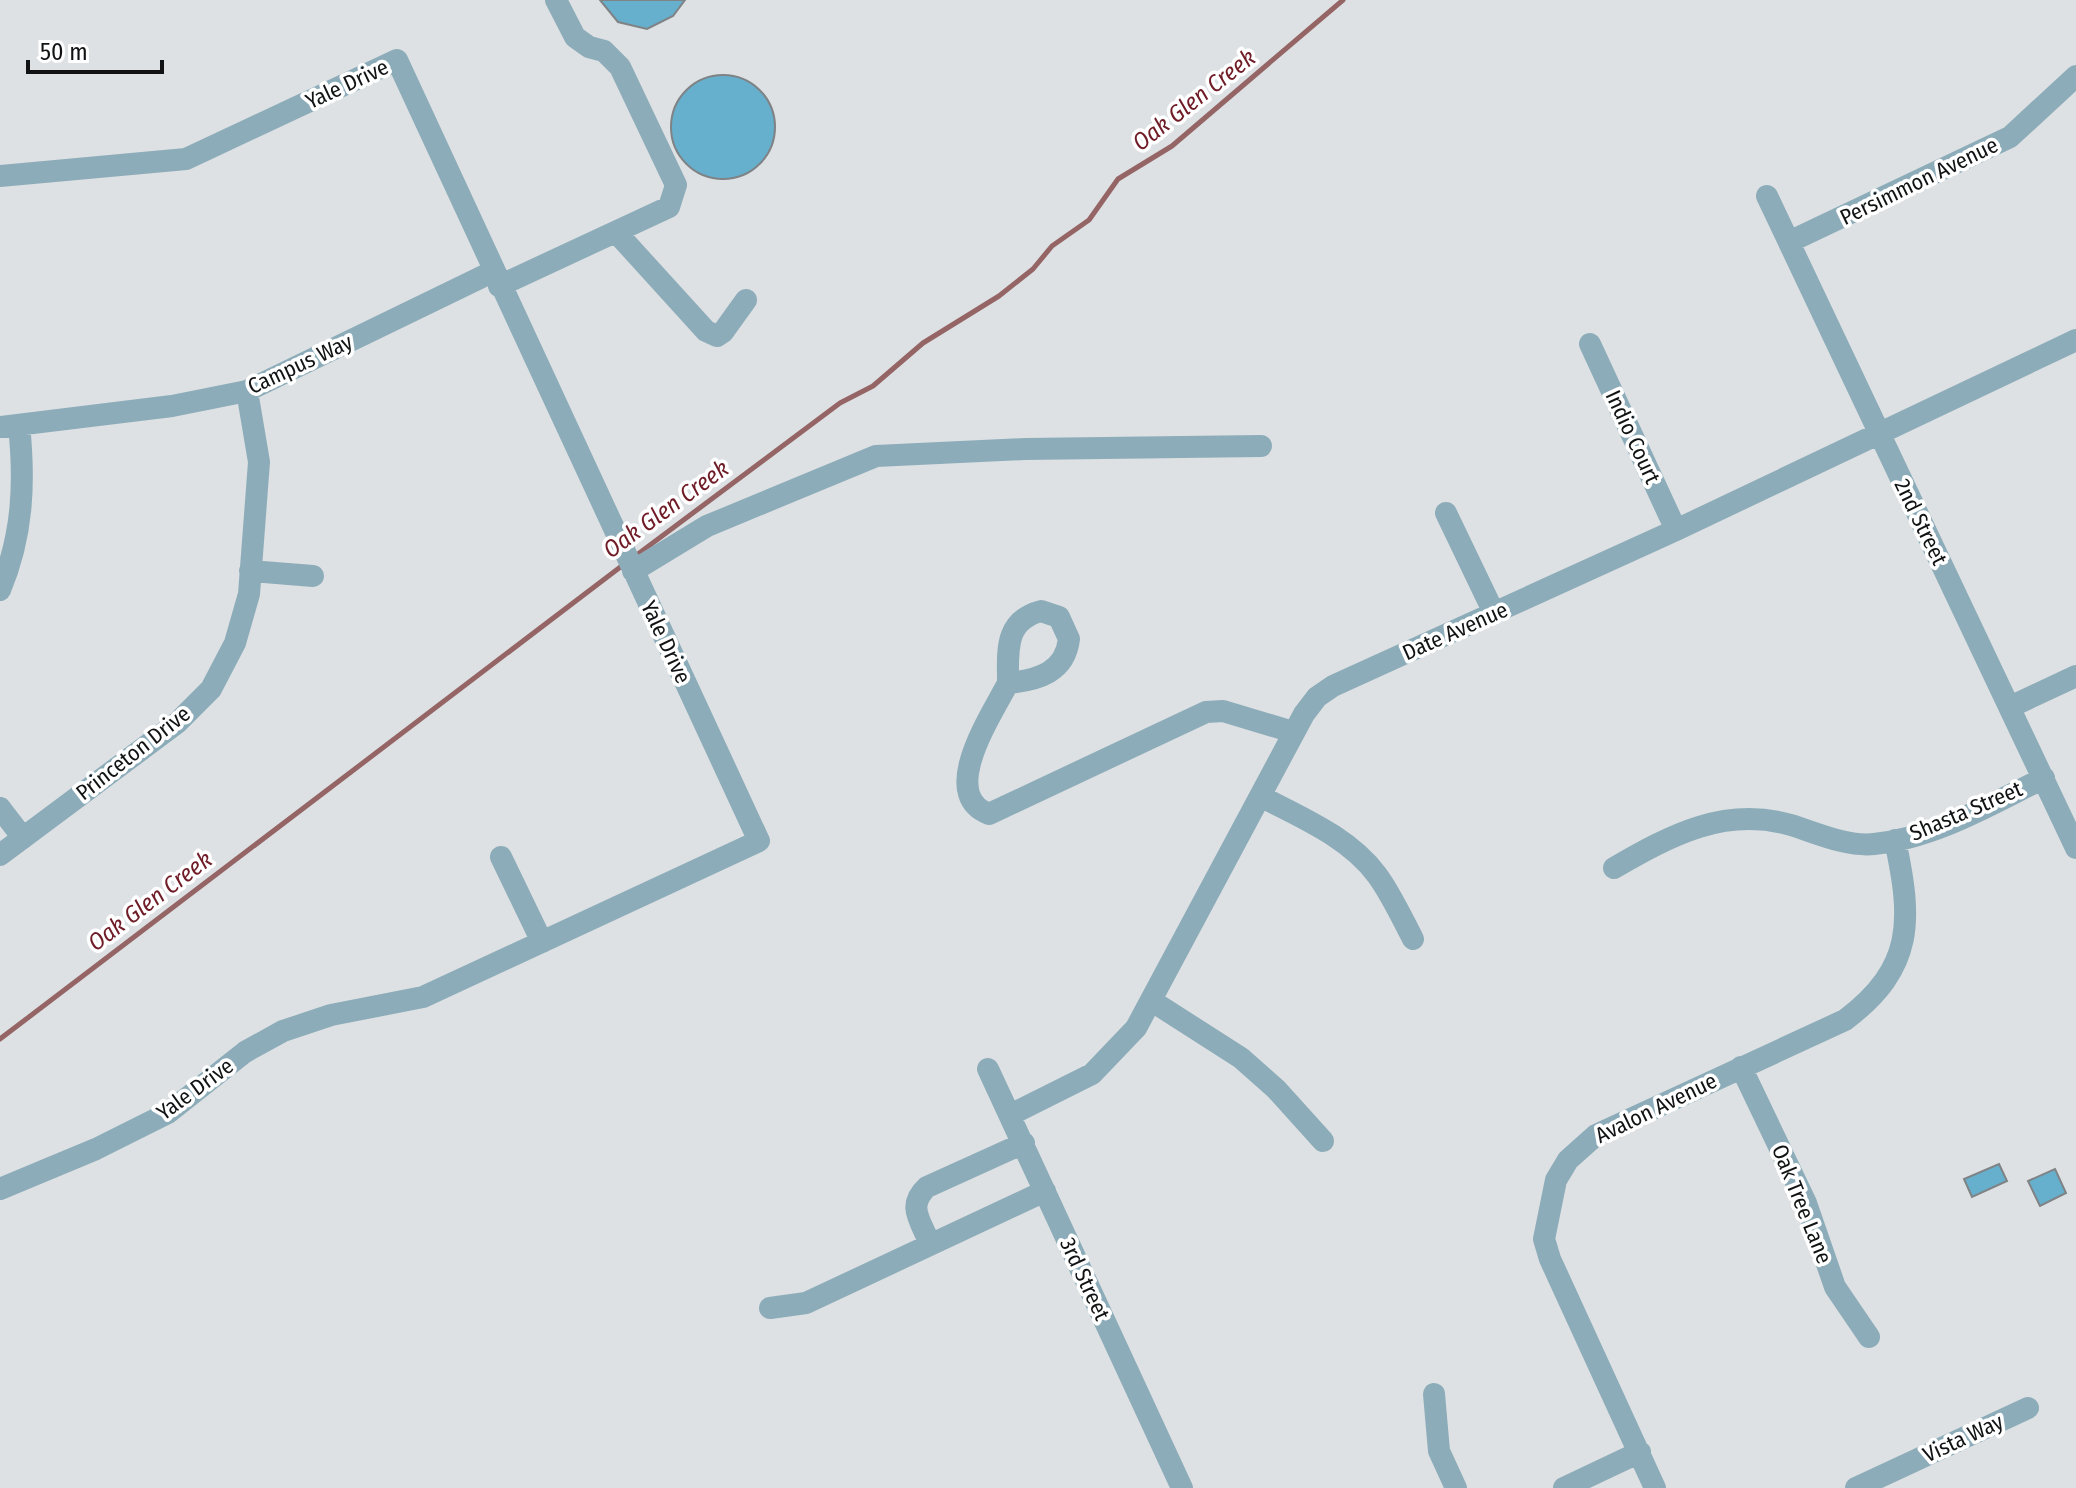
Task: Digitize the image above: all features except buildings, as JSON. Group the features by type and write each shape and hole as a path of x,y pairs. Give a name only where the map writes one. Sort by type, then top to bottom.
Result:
{"street":[{"name":"Campus Way","path":"10,426 172,406 247,391 496,279 616,232 669,207 676,185 620,67 604,51 589,47 575,37 556,0"},
{"name":"Yale Drive","path":"0,176 186,159 397,60 759,841 423,997 331,1015 283,1031 245,1052 168,1113 96,1149 0,1189"},
{"name":"Persimmon Avenue","path":"1789,242 2010,137 2076,76"},
{"name":"2nd Street","path":"1767,196 2076,848"},
{"path":"616,232 706,331 717,336 723,332 746,300"},
{"name":"Date Avenue","path":"1010,1115 1092,1074 1136,1028 1293,732 1317,697 1333,686 1676,530 2076,340"},
{"name":"Indio Court","path":"1590,344 1676,530"},
{"name":"Princeton Drive","path":"0,855 177,723 211,689 235,643 249,594 259,462 247,391"},
{"path":"0,590 19,528 25,482 10,426"},
{"path":"633,571 707,526 876,456 1025,449 1261,446"},
{"path":"1446,513 1494,613"},
{"path":"250,571 313,576"},
{"path":"2010,707 2076,676"},
{"path":"1008,683 971,756 967,771 970,797 981,811 989,814 1206,712 1223,711 1293,732"},
{"name":"Shasta Street","path":"1614,868 1688,829 1710,821 1736,818 1765,818 1847,842 1871,844 1895,840 1956,821 2044,778"},
{"path":"1260,796 1331,834 1352,851 1375,873 1413,939"},
{"path":"0,808 23,838"},
{"name":"Avalon Avenue","path":"1655,1488 1557,1280 1544,1239 1549,1200 1568,1160 1596,1135 1845,1020 1880,988 1900,954 1908,913 1895,840"},
{"path":"501,857 542,942"},
{"path":"1152,1001 1241,1058 1323,1141"},
{"name":"Oak Tree Lane","path":"1741,1067 1806,1203 1835,1287 1869,1337"},
{"name":"3rd Street","path":"988,1069 1182,1488"},
{"path":"930,1244 915,1206 916,1197 927,1187 1024,1143"},
{"path":"770,1308 806,1303 1045,1191"},
{"path":"1434,1394 1439,1451 1456,1488"},
{"name":"Vista Way","path":"1856,1488 2028,1408"},
{"path":"1564,1488 1640,1452"}],"waterway":[{"name":"Oak Glen Creek","path":"634,557 840,403 873,386 923,343 999,296 1033,269 1052,246 1089,220 1118,179 1172,146 1343,0"},
{"name":"Oak Glen Creek","path":"0,1039 623,565"}]}
